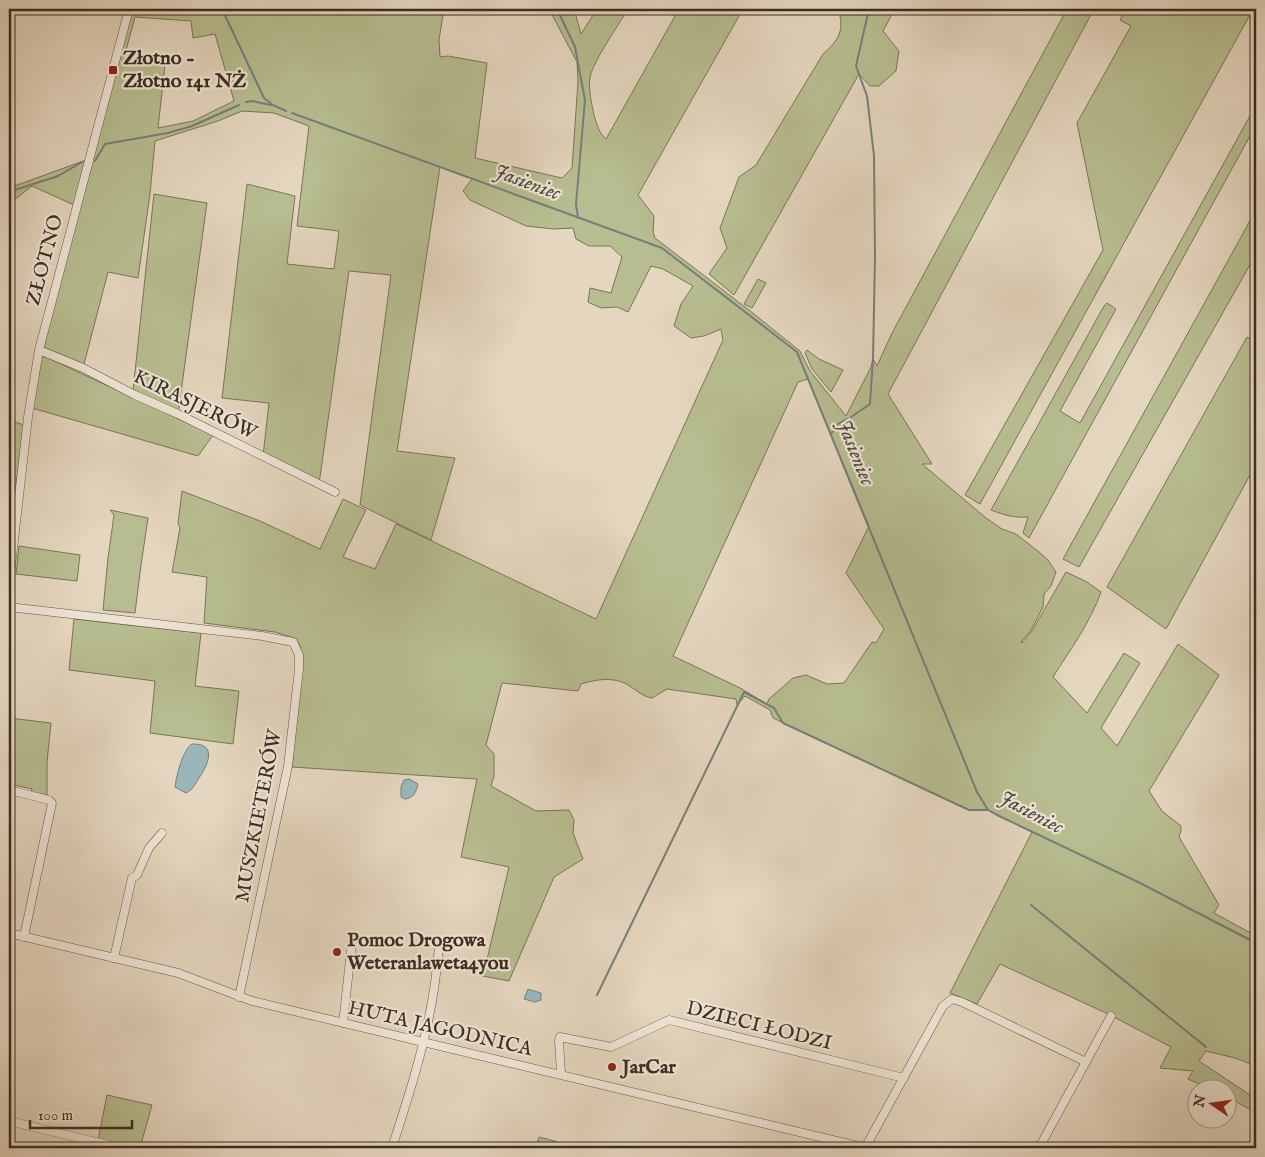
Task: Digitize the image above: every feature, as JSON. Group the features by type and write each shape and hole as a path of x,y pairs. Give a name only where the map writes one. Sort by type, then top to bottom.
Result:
{"street":[{"name":"ZŁOTNO","path":"9,584 29,410 39,350 129,9"},
{"name":"KIRASJERÓW","path":"39,350 83,368 335,492"},
{"name":"MUSZKIETERÓW","path":"9,608 262,636 293,642 299,655 299,669 288,766 239,997"},
{"path":"9,790 49,800 52,803 24,936"},
{"path":"114,958 132,878 140,870 149,848 162,833"},
{"name":"HUTA JAGODNICA","path":"9,933 178,973 239,997 866,1148"},
{"path":"343,1023 352,942"},
{"path":"392,1148 423,1041 433,995 439,948"},
{"path":"866,1148 943,1006 952,999 962,1002 1086,1062"},
{"path":"1039,1148 1111,1016"},
{"name":"DZIECI ŁODZI","path":"561,1074 558,1041 560,1037 610,1047 669,1020 904,1078"},
{"path":"9,1121 121,1148"}],"green space":[{"path":"132,9 444,9 439,40 440,57 448,56 487,63 475,158 562,178 572,168 578,82 577,62 549,9 574,9 581,34 597,9 628,9 601,53 590,77 594,115 600,131 606,139 679,9 743,9 638,195 654,216 653,232 655,238 800,351 810,371 846,416 871,367 873,359 877,366 892,333 1067,9 1094,9 888,394 932,464 922,464 986,518 1002,529 1016,534 1039,552 1048,560 1056,572 1051,586 1044,594 1043,607 1022,643 1032,631 1066,572 1087,582 1101,592 1085,625 1053,677 1087,713 1124,653 1140,663 1101,728 1117,746 1178,644 1219,675 1149,791 1162,811 1181,826 1179,837 1219,905 1214,913 1256,936 1256,1066 1235,1058 1206,1051 1199,1061 1228,1080 1190,1080 1188,1079 1193,1071 1160,1068 1171,1047 1108,1014 1000,964 977,1004 950,993 1032,832 988,810 969,810 773,718 770,710 745,696 737,705 736,699 667,689 652,698 619,681 613,680 600,680 581,684 578,691 502,683 486,745 494,754 494,776 491,786 536,811 569,810 574,820 573,833 583,859 554,877 509,981 483,976 509,867 461,857 477,779 292,767 302,664 300,645 294,638 275,632 204,623 207,577 172,572 180,528 178,523 182,491 260,521 320,549 343,499 366,510 343,557 375,569 396,524 596,619 723,340 721,329 704,336 691,338 674,326 681,304 693,286 663,269 651,266 628,312 617,307 601,308 588,302 590,288 611,293 622,257 610,246 589,246 576,239 573,228 553,229 526,226 470,200 463,191 472,179 440,167 397,451 455,458 431,540 360,505 391,275 349,271 319,484 263,456 269,403 222,398 247,184 295,196 287,264 334,269 339,231 297,226 309,126 274,113 242,111 218,121 155,141 150,194 138,278 108,272 84,364 43,347","holes":["135,17 191,21 193,38 215,34 234,101 193,121 158,128 166,56 125,54","808,379 869,526 846,573 884,629 876,643 872,642 844,683 827,684 806,675 793,678 769,699 767,704 740,688 673,656 798,382"]},
{"path":"838,9 895,9 883,31 899,51 896,71 879,86 870,86 859,74 734,295 709,274 727,248 720,228 739,177 756,165 823,54 837,39 841,29"},
{"path":"1126,9 1252,9 1252,11 980,504 965,495 1103,250 1077,123 1131,26 1120,20"},
{"path":"1256,105 1256,125 1029,538 1023,533 1028,517 1009,516 991,510 1107,303 1116,309 1060,411 1080,423"},
{"path":"86,160 74,205 32,186 9,204 9,188"},
{"path":"154,194 207,203 178,414 133,390"},
{"path":"1256,210 1256,254 1079,567 1063,559"},
{"path":"758,279 766,283 752,308 744,304"},
{"path":"1247,337 1256,342 1256,464 1166,629 1107,587"},
{"path":"807,350 819,359 843,370 831,392 812,369 805,353"},
{"path":"41,357 46,357 213,435 198,456 32,408"},
{"path":"9,420 24,425 16,486 10,487 9,486"},
{"path":"110,510 148,518 135,613 103,610 114,515"},
{"path":"19,546 80,555 77,581 16,574"},
{"path":"74,619 201,633 195,686 239,691 233,744 150,733 155,681 69,670"},
{"path":"9,718 51,723 47,762 47,795 31,792 32,789 9,784"},
{"path":"1238,1087 1256,1099 1256,1113 1238,1103"},
{"path":"107,1095 152,1105 140,1148 98,1140"},
{"path":"539,1137 558,1142 556,1148 536,1148"}],"water":[{"path":"192,744 205,747 209,756 202,773 192,789 186,793 175,787 183,757"},
{"path":"409,779 418,784 414,794 405,799 401,797 401,787 404,780"},
{"path":"528,989 541,993 541,1000 535,1002 524,999"}],"waterway":[{"name":"Jasieniec","path":"222,9 264,98 286,111"},
{"path":"557,9 575,47 585,100 576,204 578,218"},
{"path":"851,417 870,404 873,359 874,156 867,96 856,66 869,9"},
{"path":"246,102 252,101 271,105"},
{"path":"95,161 105,144 168,133 192,126 239,105"},
{"name":"Jasieniec","path":"292,113 662,248 797,352 977,792 988,810 1140,883 1256,943"},
{"path":"9,192 58,176 82,162"},
{"path":"831,434 838,424 847,419"},
{"path":"597,995 744,692 774,708 783,723 969,810 988,810"},
{"path":"1031,905 1206,1047"}],"place":[{"name":"Złotno - Złotno 141 NŻ","path":"113,70"},
{"name":"Pomoc Drogowa Weteranlaweta4you","path":"337,952"},
{"name":"JarCar","path":"612,1067"}]}
